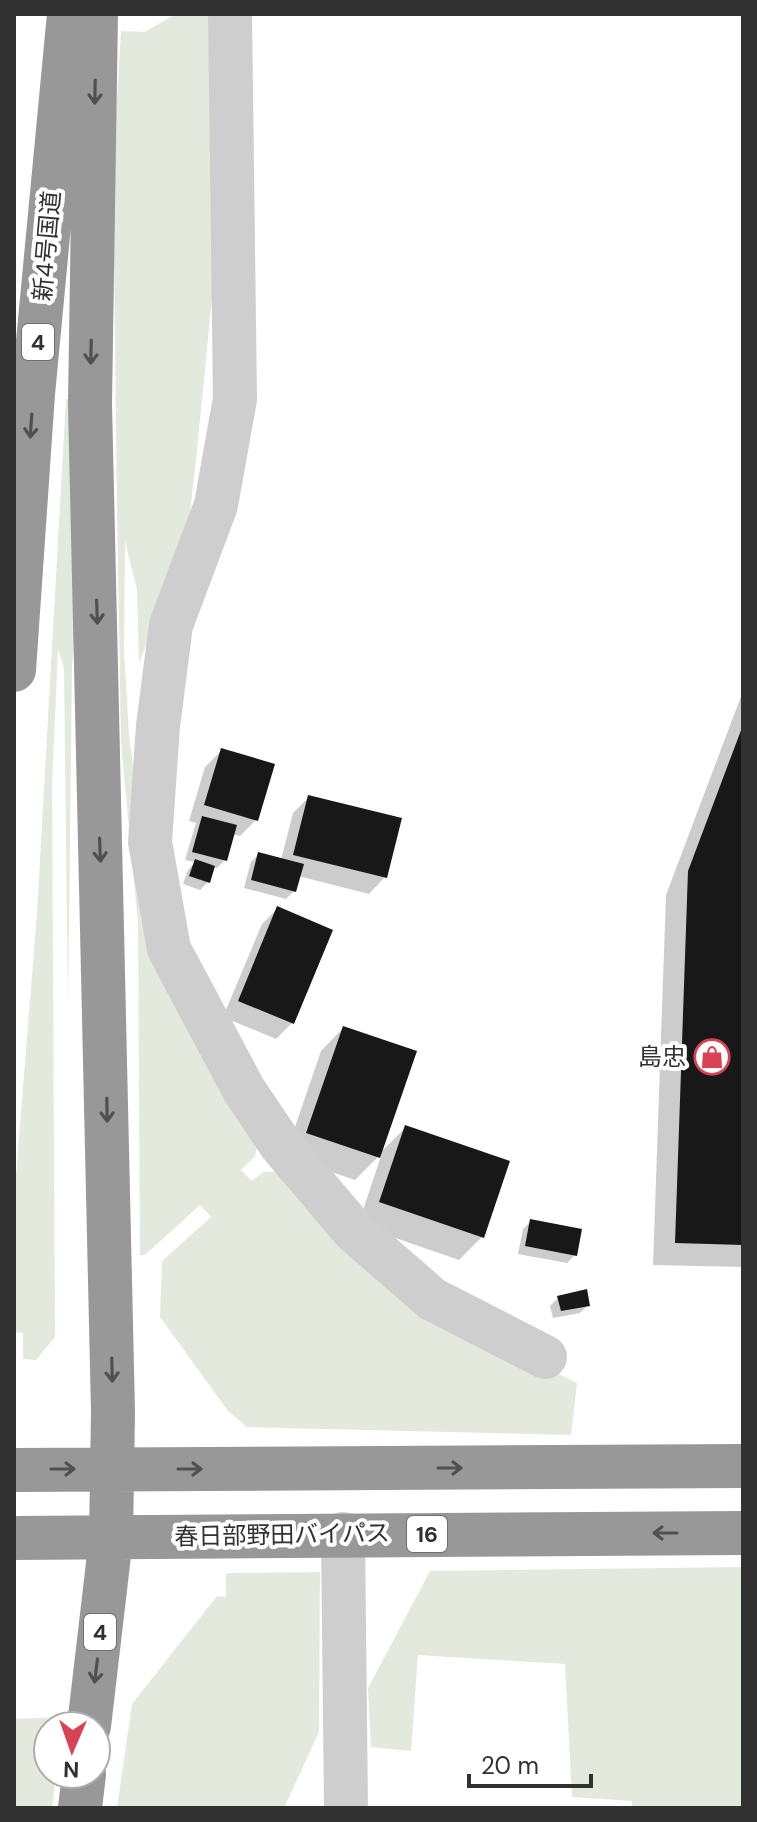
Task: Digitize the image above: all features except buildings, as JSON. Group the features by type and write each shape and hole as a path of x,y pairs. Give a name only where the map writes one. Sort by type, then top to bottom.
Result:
{"highway":[{"name":"新4号国道","path":"14,670 33,394 69,14"},
{"path":"96,14 90,404 111,1538"},
{"path":"14,1470 743,1466"},
{"name":"春日部野田バイパス","path":"14,1538 743,1533"},
{"name":"4","path":"91,1710 111,1538"}],"street":[{"path":"230,14 235,399 216,505 171,625 158,726 150,842 169,949 251,1101 281,1145 354,1231 432,1299 545,1357"},
{"path":"343,1534 346,1808"}],"shaded area":[{"path":"175,14 212,14 215,269 186,546 139,663 137,590 125,541 124,650 129,735 145,857 259,1138 255,1156 241,1170 252,1181 263,1172 287,1171 512,1351 577,1383 571,1435 247,1427 228,1411 160,1317 162,1261 211,1217 200,1205 145,1255 140,1255 138,923 121,743 113,169 121,31 145,32"},
{"path":"66,399 71,400 78,587 72,668 68,1007 64,669 58,649 52,784 55,1337 36,1360 23,1359 23,1333 14,1332 14,1199 37,913"},
{"path":"743,1567 743,1808 632,1808 632,1801 572,1797 565,1664 418,1655 411,1751 371,1747 368,1688 430,1571"},
{"path":"320,1572 319,1732 284,1808 117,1808 132,1704 217,1596 226,1597 226,1573"},
{"path":"32,1718 32,1790 54,1790 52,1808 14,1808 14,1719"}],"place":[{"name":"島忠","path":"712,1057"}]}
